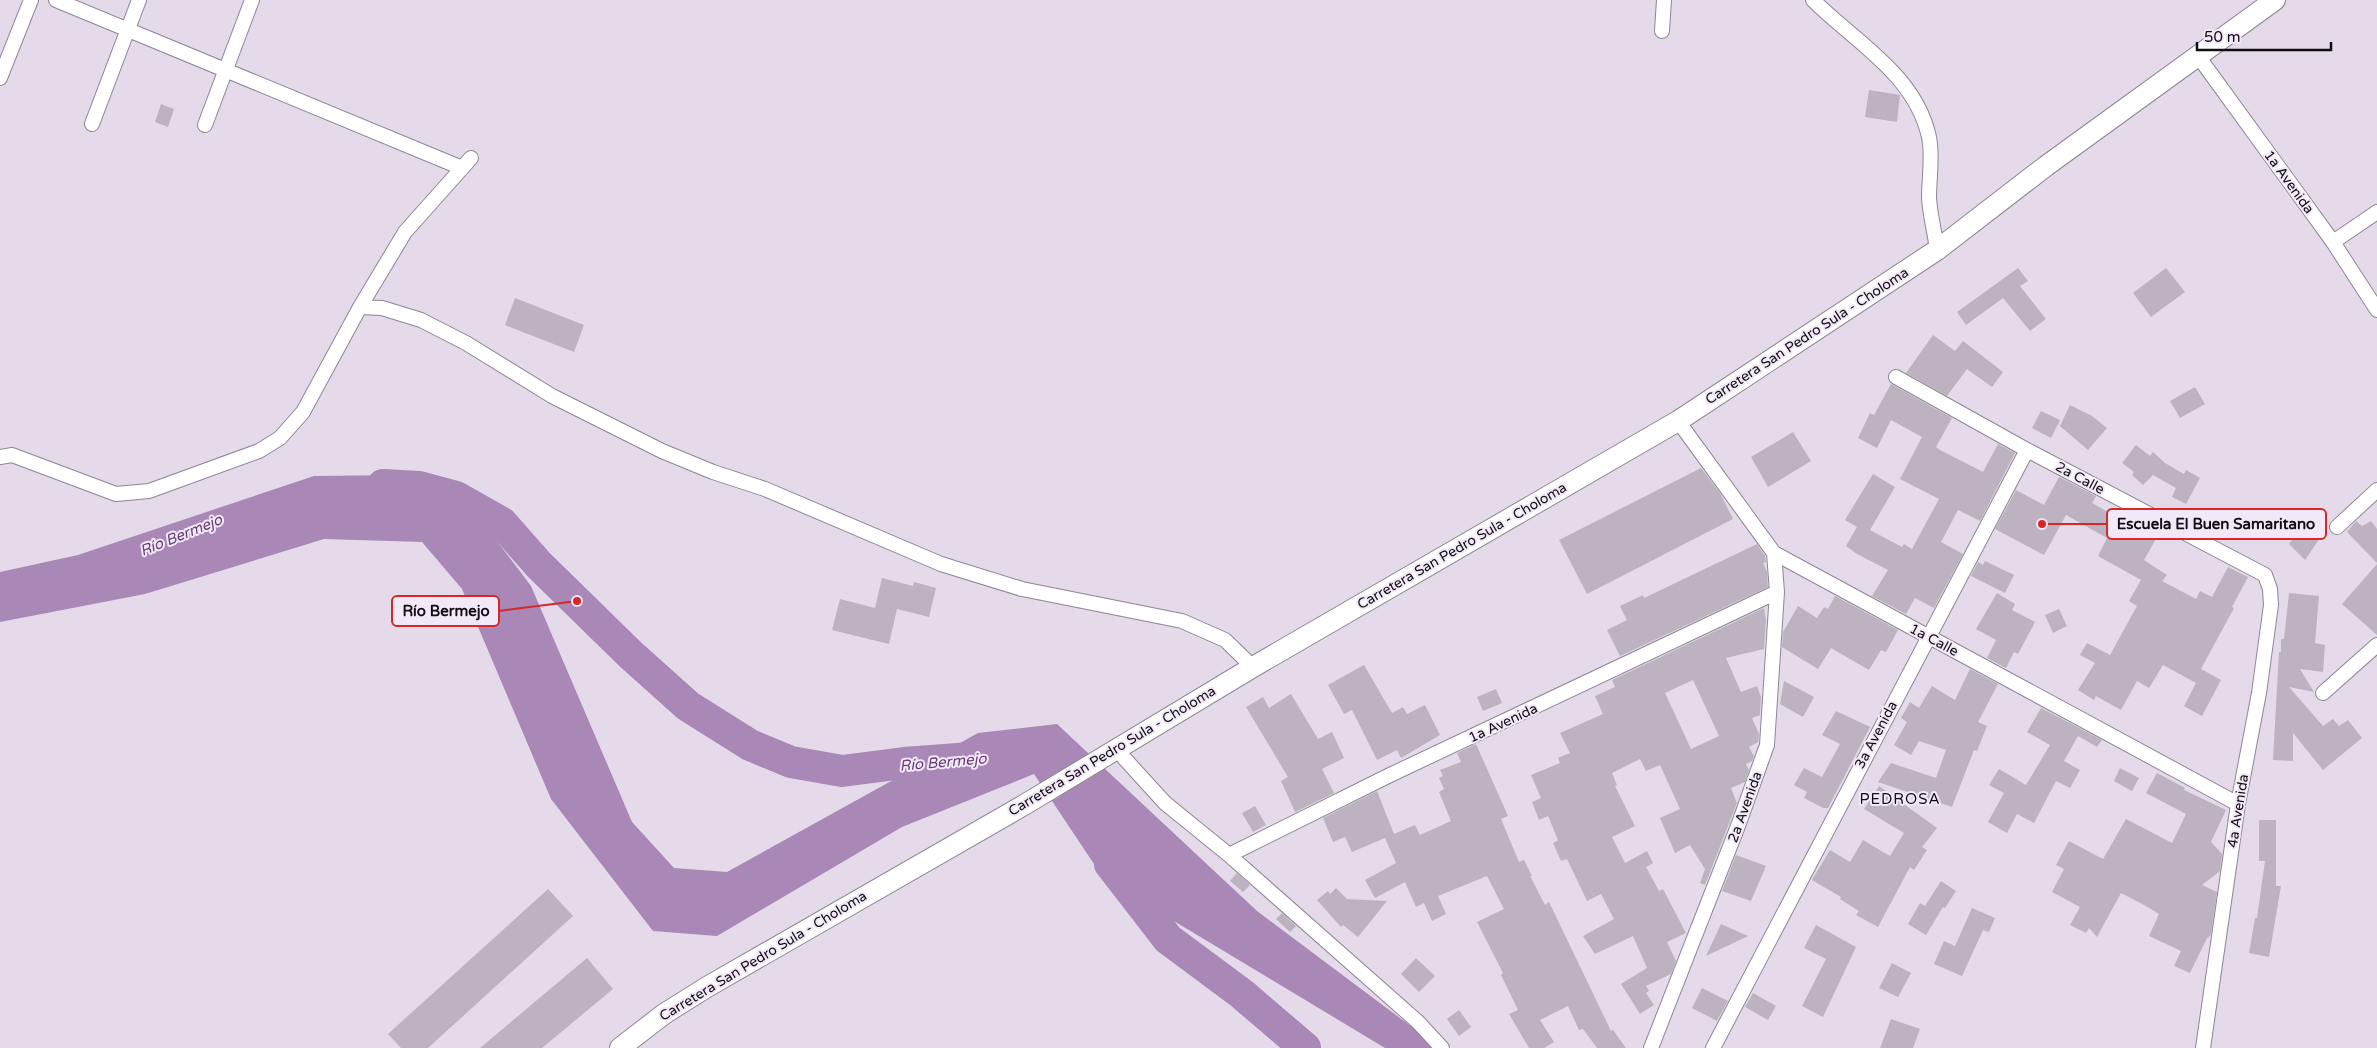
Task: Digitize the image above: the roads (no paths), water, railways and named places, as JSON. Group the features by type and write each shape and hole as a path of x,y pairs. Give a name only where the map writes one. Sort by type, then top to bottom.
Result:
{"main road":[{"name":"Carretera San Pedro Sula - Choloma","path":"620,1048 664,1014 707,987 1024,805 1253,667 1678,421 1937,250 2046,166 2275,0"}],"street":[{"path":"0,78 31,0"},
{"path":"56,0 462,168"},
{"path":"92,124 139,0"},
{"path":"205,125 252,0"},
{"path":"1662,31 1664,0"},
{"path":"1813,0 1873,52 1894,73 1921,112 1929,138 1929,200 1937,250"},
{"name":"1a Avenida","path":"2198,56 2333,242 2377,310"},
{"path":"0,457 12,455 116,494 149,491 244,458 280,438 303,412 360,307 405,232 471,158"},
{"path":"2333,242 2377,212"},
{"path":"360,307 382,308 421,320 466,343 552,396 662,451 713,472 781,496 942,564 1022,589 1182,620 1225,640 1253,667"},
{"name":"2a Calle","path":"1896,377 2027,450 2265,574"},
{"name":"1a Calle","path":"1678,421 1774,553 2238,804"},
{"name":"3a Avenida","path":"1713,1048 1927,636 2027,450"},
{"path":"2337,527 2377,490"},
{"name":"2a Avenida","path":"1651,1048 1738,826 1767,745 1777,592 1774,553"},
{"name":"4a Avenida","path":"2203,1048 2238,804 2258,694 2271,605 2270,589 2265,574"},
{"name":"1a Avenida","path":"1229,855 1390,775 1777,592"},
{"path":"2324,693 2377,645"},
{"path":"1113,752 1124,758 1165,803 1229,855 1418,1022 1442,1048"}],"water":[{"path":"401,475 478,516 531,586 632,822 674,868 727,872 978,733 1057,724 1257,911 1440,1048 1385,1048 1104,879 1034,774 902,827 717,936 653,931 551,799 462,589 422,542 324,539 145,594 0,622 0,572 78,555 314,476"}],"waterway":[{"name":"Río Bermejo","path":"383,485 419,487 456,497 502,523 539,565 630,654 688,706 750,745 791,762 842,771 904,763 971,758"},
{"name":"Río Bermejo","path":"1110,864 1168,939 1242,994 1305,1048"}],"place":[{"name":"Escuela El Buen Samaritano","path":"2042,524"},
{"name":"Río Bermejo","path":"577,601"}],"district":[{"name":"PEDROSA","path":"1900,799"}]}
